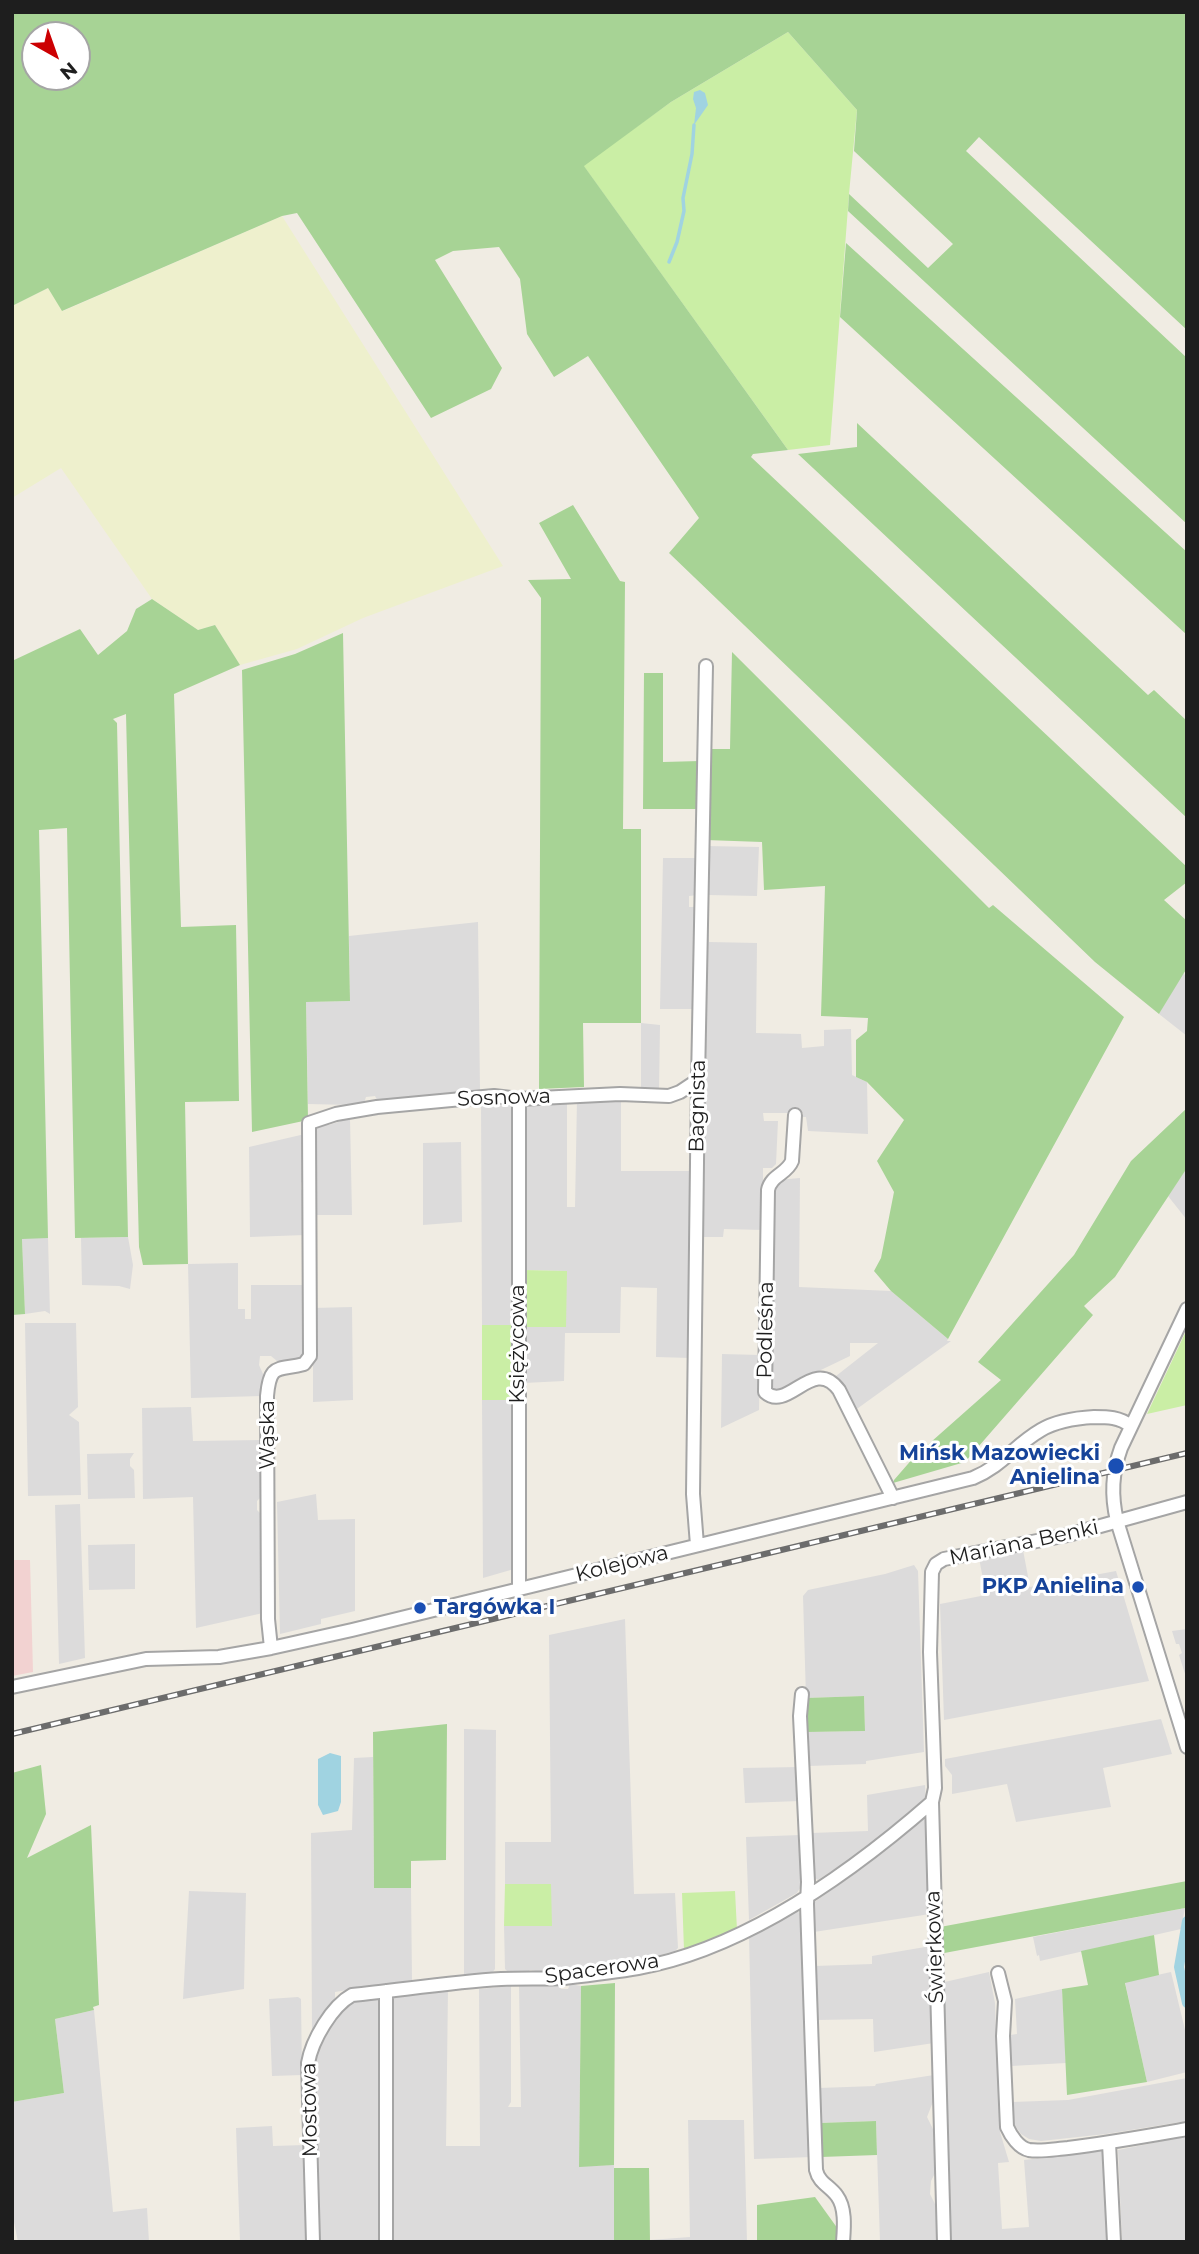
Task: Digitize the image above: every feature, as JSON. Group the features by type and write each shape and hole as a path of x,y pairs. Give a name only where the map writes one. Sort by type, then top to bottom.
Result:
{"street":[{"name":"Bagnista","path":"697,1545 693,1494 706,666"},
{"name":"Sosnowa","path":"309,1123 349,1111 494,1096 519,1099 620,1094 669,1096 698,1080"},
{"name":"Księżycowa","path":"519,1099 519,1588"},
{"name":"Podleśna","path":"795,1115 790,1167 773,1178 768,1190 765,1392 779,1396 817,1378 831,1381 839,1390 892,1498"},
{"name":"Wąska","path":"271,1648 268,1619 267,1389 269,1378 280,1367 304,1364 310,1356 309,1123"},
{"path":"1187,1309 1150,1390 1130,1426 1114,1467 1112,1495 1117,1521 1182,1714 1187,1747"},
{"name":"Kolejowa","path":"12,1687 146,1659 219,1657 271,1648 973,1478 985,1473 1030,1438 1055,1424 1100,1417 1120,1419 1130,1426"},
{"name":"Mariana Benki","path":"930,1652 932,1572 939,1562 1068,1535 1187,1502"},
{"name":"Świerkowa","path":"930,1652 944,2242"},
{"path":"802,1694 800,1716 816,2170 820,2181 841,2203 843,2242"},
{"name":"Spacerowa","path":"352,1995 499,1979 565,1978 640,1968 708,1948 732,1938 807,1896 873,1849 932,1802"},
{"path":"998,1973 1005,2001 1003,2036 1006,2112 1010,2134 1020,2145 1029,2150 1043,2150 1109,2143 1187,2129"},
{"path":"386,1991 386,2242"},
{"name":"Mostowa","path":"313,2242 309,2053 333,2009 352,1995"},
{"path":"1109,2143 1114,2242"}],"shaded area":[{"path":"706,846 759,847 757,896 708,895 709,942 757,943 756,1033 801,1034 802,1048 824,1046 824,1030 851,1029 852,1075 867,1082 868,1134 808,1131 803,1113 763,1113 764,1121 778,1121 776,1164 772,1168 763,1168 763,1230 724,1229 723,1237 701,1237"},
{"path":"663,858 698,858 698,895 689,896 689,907 699,907 696,1009 660,1009"},
{"path":"478,922 480,1091 378,1102 375,1096 366,1097 364,1103 351,1105 308,1104 306,1002 350,1001 349,936"},
{"path":"1183,973 1187,977 1187,1036 1159,1014"},
{"path":"641,1023 660,1025 659,1091 641,1091"},
{"path":"621,1097 621,1171 694,1171 694,1193 689,1193 694,1202 691,1358 656,1357 657,1288 621,1287 620,1333 565,1333 564,1381 524,1383 523,1327 566,1271 523,1270 523,1214 527,1214 524,1107 531,1103 567,1103 567,1207 575,1207 577,1099 588,1098 592,1102"},
{"path":"481,1102 507,1102 514,1107 514,1325 482,1325"},
{"path":"350,1118 352,1215 315,1215 315,1126 327,1123 329,1125"},
{"path":"305,1134 305,1178 301,1189 305,1193 305,1235 250,1237 249,1147"},
{"path":"461,1142 462,1222 423,1225 423,1143"},
{"path":"1187,1168 1187,1220 1168,1196"},
{"path":"800,1178 799,1287 891,1291 948,1339 947,1341 951,1341 854,1411 836,1376 878,1343 850,1343 850,1356 773,1393 770,1390 772,1187 777,1180"},
{"path":"128,1237 133,1265 130,1289 82,1285 81,1238"},
{"path":"22,1238 48,1238 50,1314 45,1311 25,1314"},
{"path":"238,1263 238,1309 245,1309 245,1319 251,1319 251,1285 305,1285 306,1356 281,1362 271,1356 260,1356 262,1396 191,1398 188,1264"},
{"path":"352,1307 353,1400 313,1402 313,1308"},
{"path":"25,1323 76,1323 78,1407 69,1415 79,1422 81,1495 28,1496"},
{"path":"722,1354 760,1355 759,1410 721,1428"},
{"path":"482,1400 514,1400 514,1569 483,1578"},
{"path":"191,1407 193,1441 261,1440 261,1497 257,1501 257,1510 261,1514 263,1613 196,1628 193,1497 143,1499 142,1408"},
{"path":"134,1453 130,1466 134,1470 135,1498 88,1499 87,1454"},
{"path":"316,1494 318,1520 355,1519 355,1611 321,1619 321,1624 280,1634 277,1502"},
{"path":"80,1504 85,1658 59,1664 55,1505"},
{"path":"135,1544 135,1589 89,1590 88,1545"},
{"path":"1023,1550 1030,1587 1116,1571 1149,1681 944,1720 940,1604 986,1595 979,1558"},
{"path":"12,1560 30,1560 33,1672 12,1676"},
{"path":"914,1565 918,1571 924,1752 866,1761 866,1764 809,1766 807,1732 865,1731 864,1696 806,1698 803,1596 808,1590 885,1574"},
{"path":"625,1619 634,1894 675,1893 678,1948 636,1962 509,1973 505,1969 504,1926 551,1926 551,1884 505,1884 505,1842 551,1842 549,1635"},
{"path":"1187,1629 1187,1680 1179,1655 1182,1653 1172,1631"},
{"path":"1161,1719 1172,1754 1103,1768 1111,1807 1016,1822 1007,1784 952,1794 952,1775 945,1766 945,1759"},
{"path":"464,1729 496,1730 495,1969 492,1973 464,1975"},
{"path":"373,1757 374,1887 411,1888 412,1980 335,1992 335,1998 312,2035 311,1833 352,1830 354,1758"},
{"path":"799,1767 800,1801 745,1803 743,1768"},
{"path":"925,1785 926,1801 869,1847 818,1880 812,1876 811,1833 868,1831 867,1795"},
{"path":"928,1810 930,1914 814,1932 813,1903 869,1863 869,1857"},
{"path":"800,1835 803,1883 797,1893 749,1920 746,1837"},
{"path":"189,1891 246,1893 244,1989 183,1999"},
{"path":"1185,1908 1181,1929 1040,1961 1039,1955 1037,1956 1033,1937"},
{"path":"797,1911 802,1915 812,2157 754,2159 749,1935"},
{"path":"931,1946 934,2043 874,2052 873,2019 817,2020 815,1966 872,1964 872,1956"},
{"path":"989,1972 995,2003 1000,2132 1009,2162 998,2163 1002,2229 1029,2227 1024,2160 1102,2151 1105,2153 1108,2242 950,2242 950,2228 946,2222 940,1983"},
{"path":"1171,1972 1187,2038 1187,2072 1147,2082 1125,1982"},
{"path":"570,1984 581,1986 579,2166 614,2165 614,2242 392,2242 391,2187 394,2187 394,2174 391,2173 391,1997 448,1989 446,2146 480,2146 479,1989 511,1986 511,2102 508,2107 521,2107 519,1986 558,1985 561,1989 568,1989"},
{"path":"1062,1989 1066,2063 1011,2066 1010,2035 1017,2034 1015,1999"},
{"path":"269,1999 301,1999 302,2075 272,2076"},
{"path":"381,1999 382,2242 315,2242 315,2058 334,2016 355,2002"},
{"path":"94,2010 113,2212 147,2208 149,2242 18,2242 12,2212 12,2102 64,2093 55,2019"},
{"path":"934,2075 936,2094 927,2117 934,2131 936,2171 931,2181 930,2194 938,2210 939,2242 880,2242 876,2121 820,2123 819,2088 875,2086"},
{"path":"1187,2078 1187,2121 1041,2141 1021,2134 1014,2124 1012,2102 1068,2100"},
{"path":"688,2120 744,2120 747,2242 650,2242 690,2237"},
{"path":"272,2126 273,2146 305,2145 308,2242 240,2242 236,2128"},
{"path":"1187,2136 1187,2242 1122,2241 1118,2150"}],"green space":[{"path":"12,12 1187,12 1187,330 979,137 966,151 1187,358 1187,524 848,211 849,194 928,268 953,244 854,151 857,110 788,32 671,102 584,166 788,450 753,454 751,457 1187,867 1187,882 1164,900 1187,921 1187,968 1159,1014 1095,962 669,553 699,518 588,356 554,377 527,334 520,279 499,247 453,251 435,260 502,368 491,389 431,418 297,213 282,216 62,311 48,288 12,306"},
{"path":"788,32 857,110 830,445 788,450 583,165 671,102"},
{"path":"282,216 503,566 363,618 297,649 240,665 215,625 198,630 152,599 61,468 12,498 12,306 48,288 63,311"},
{"path":"846,243 1187,552 1187,635 840,317"},
{"path":"857,423 1148,695 1154,690 1187,721 1187,818 798,454 857,447"},
{"path":"573,505 620,581 625,582 623,829 641,829 641,1023 583,1023 584,1087 539,1089 541,598 528,580 571,579 539,523"},
{"path":"152,599 198,630 215,625 240,665 174,694 181,927 236,925 239,1101 185,1102 188,1264 143,1265 139,1247 126,714 113,719 117,723 128,1237 75,1238 67,828 39,830 48,1238 22,1239 25,1314 12,1315 12,661 80,629 98,655 127,631 136,609"},
{"path":"343,633 350,1001 306,1002 308,1120 252,1132 242,670 295,654"},
{"path":"732,652 989,908 993,905 1124,1017 948,1339 891,1291 874,1271 881,1258 894,1192 877,1161 904,1120 867,1082 856,1077 856,1040 867,1031 868,1018 821,1016 825,886 764,890 762,842 706,840 707,749 730,749"},
{"path":"644,673 663,673 663,762 700,761 699,809 643,809"},
{"path":"1187,1108 1187,1168 1115,1277 1084,1306 1093,1315 965,1462 893,1483 914,1457 1001,1380 978,1362 1074,1255 1131,1161"},
{"path":"523,1270 567,1271 566,1327 523,1327"},
{"path":"482,1325 514,1325 514,1400 482,1400"},
{"path":"1187,1329 1187,1405 1147,1414"},
{"path":"864,1696 865,1731 807,1732 806,1698"},
{"path":"447,1724 446,1860 411,1861 411,1888 374,1888 373,1732"},
{"path":"41,1765 46,1814 27,1858 91,1825 99,2005 93,2007 94,2010 55,2019 64,2093 12,2102 12,1773"},
{"path":"1187,1881 1185,1908 939,1954 940,1927"},
{"path":"505,1884 551,1884 552,1926 504,1926"},
{"path":"735,1891 737,1930 684,1950 682,1893"},
{"path":"1154,1935 1159,1975 1125,1983 1147,2082 1067,2095 1062,1989 1088,1985 1081,1951"},
{"path":"615,1983 614,2165 579,2167 581,1986"},
{"path":"876,2121 877,2155 821,2157 820,2123"},
{"path":"614,2168 649,2168 650,2242 614,2242"},
{"path":"815,2197 838,2229 839,2242 757,2242 757,2205"}],"water":[{"path":"700,90 705,93 708,105 694,125 694,92"},
{"path":"330,1753 341,1756 341,1802 338,1811 323,1815 318,1805 318,1759"}],"waterway":[{"path":"669,262 684,211 683,198 692,154 694,125"},
{"path":"1187,1921 1179,1967 1187,2003"}],"railway":[{"path":"12,1734 1187,1453"}],"place":[{"name":"Mińsk Mazowiecki Anielina","path":"1116,1466"},
{"name":"PKP Anielina","path":"1138,1587"},
{"name":"Targówka I","path":"420,1608"}]}
